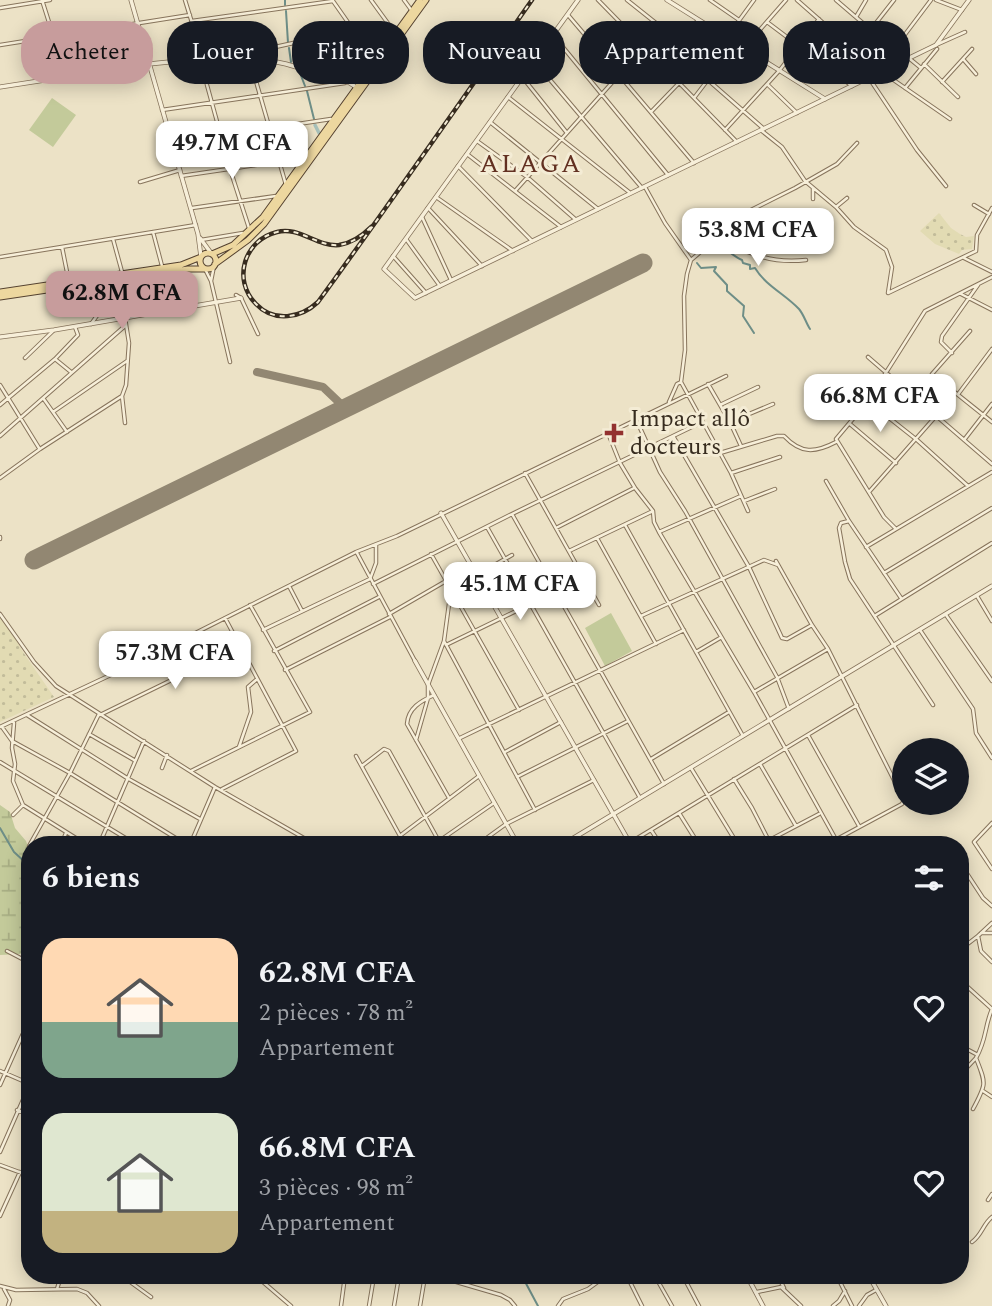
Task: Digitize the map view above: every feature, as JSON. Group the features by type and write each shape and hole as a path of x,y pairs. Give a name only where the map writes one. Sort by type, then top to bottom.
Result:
{"main road":[{"path":"404,21 419,0"},
{"path":"0,295 190,263 206,253 228,249 250,232 426,0"},
{"path":"0,295 69,282 214,265 248,240 264,224 361,84"},
{"path":"211,253 216,259 214,265"},
{"path":"201,257 200,262 204,268"}],"street":[{"path":"0,8 50,0"},
{"path":"131,0 137,21"},
{"path":"185,0 192,21 333,0 347,21"},
{"path":"370,0 386,21"},
{"path":"404,0 412,11"},
{"path":"564,21 578,0"},
{"path":"598,0 618,21"},
{"path":"627,0 653,21"},
{"path":"667,0 701,21"},
{"path":"710,0 739,20 754,0"},
{"path":"768,21 786,0"},
{"path":"797,0 819,19"},
{"path":"856,17 866,0"},
{"path":"878,21 894,0"},
{"path":"910,28 931,0"},
{"path":"936,0 962,10"},
{"path":"905,88 937,47 968,0"},
{"path":"43,1 49,21"},
{"path":"839,1 861,21"},
{"path":"151,21 190,15"},
{"path":"568,15 579,28"},
{"path":"910,58 965,33"},
{"path":"0,45 21,42"},
{"path":"942,82 972,49"},
{"path":"565,50 668,175"},
{"path":"963,59 976,74"},
{"path":"910,61 921,68"},
{"path":"769,64 825,99"},
{"path":"924,64 958,97"},
{"path":"769,82 783,66"},
{"path":"153,78 196,225 201,257"},
{"path":"0,86 21,83"},
{"path":"201,240 250,232 207,84"},
{"path":"257,84 286,185"},
{"path":"162,110 335,84"},
{"path":"351,84 358,89"},
{"path":"518,84 384,269 415,298 856,84"},
{"path":"528,84 567,133"},
{"path":"553,84 644,187 691,260"},
{"path":"515,191 610,84"},
{"path":"627,84 694,163"},
{"path":"651,112 678,84"},
{"path":"680,84 737,142"},
{"path":"694,98 705,84"},
{"path":"713,84 782,147 813,188 854,227 886,250 892,267 888,293 976,251 977,235 992,208"},
{"path":"725,130 767,84 797,113"},
{"path":"873,84 917,150 946,186"},
{"path":"899,84 950,119"},
{"path":"508,97 631,194"},
{"path":"172,143 334,119"},
{"path":"490,122 598,209"},
{"path":"477,141 527,177 576,220"},
{"path":"748,511 731,473 681,382 685,350 684,296 691,260 739,214 837,164 857,143"},
{"path":"467,153 561,227"},
{"path":"181,176 306,158"},
{"path":"458,166 532,241"},
{"path":"140,182 180,170"},
{"path":"813,188 813,199"},
{"path":"191,208 279,195"},
{"path":"436,197 513,251"},
{"path":"836,207 847,198"},
{"path":"974,205 989,214"},
{"path":"428,208 482,265"},
{"path":"422,217 451,281"},
{"path":"0,257 196,225"},
{"path":"153,232 162,268"},
{"path":"198,234 211,253"},
{"path":"718,237 740,250 771,260 785,263 806,260"},
{"path":"91,324 123,276 113,239"},
{"path":"406,239 440,286"},
{"path":"62,247 69,282"},
{"path":"393,257 426,293"},
{"path":"964,258 992,272"},
{"path":"214,265 212,281 230,362"},
{"path":"204,268 212,281"},
{"path":"896,529 884,517 836,442 837,437 868,401 925,311 992,277"},
{"path":"951,352 940,340 978,285"},
{"path":"960,293 992,310"},
{"path":"0,337 75,327 239,296 258,334"},
{"path":"125,318 128,343 126,385 122,396 125,423"},
{"path":"0,436 126,325"},
{"path":"0,405 55,359 77,336 75,327"},
{"path":"25,358 54,330"},
{"path":"970,331 932,374 992,422"},
{"path":"959,393 992,349"},
{"path":"868,357 992,464"},
{"path":"55,359 72,372"},
{"path":"52,412 127,361"},
{"path":"173,836 12,741 1,727 356,552 376,545 726,376"},
{"path":"668,404 677,384 681,382"},
{"path":"708,384 741,446"},
{"path":"0,385 40,449"},
{"path":"720,405 758,387"},
{"path":"1,476 122,396"},
{"path":"44,398 67,432"},
{"path":"868,401 968,486"},
{"path":"730,422 774,404"},
{"path":"964,440 992,404"},
{"path":"869,492 936,416"},
{"path":"636,419 660,472 777,677 789,709"},
{"path":"373,584 702,422"},
{"path":"849,424 895,463"},
{"path":"608,433 620,463 653,511 659,532 754,692 834,836"},
{"path":"673,436 749,567 782,638 787,639 812,625"},
{"path":"720,453 781,436 802,449 813,450 836,442"},
{"path":"731,473 779,457"},
{"path":"866,547 992,471"},
{"path":"525,473 599,605"},
{"path":"826,481 849,521 901,597"},
{"path":"556,528 635,488"},
{"path":"744,501 775,489"},
{"path":"659,532 741,496"},
{"path":"884,573 992,508"},
{"path":"569,551 653,511"},
{"path":"441,513 624,836"},
{"path":"512,514 664,784"},
{"path":"849,521 841,523 839,528 845,562 856,589 933,705"},
{"path":"625,524 743,737"},
{"path":"487,527 640,799"},
{"path":"597,538 656,644"},
{"path":"875,615 992,543"},
{"path":"262,630 370,579 376,563 376,545"},
{"path":"356,552 513,836"},
{"path":"431,554 519,710"},
{"path":"477,575 512,555"},
{"path":"641,616 764,560 777,563 828,649 904,800 902,804 843,836"},
{"path":"445,643 584,578"},
{"path":"285,670 390,616 446,581"},
{"path":"289,586 302,611"},
{"path":"577,836 992,586"},
{"path":"416,740 428,698 428,685 445,643 451,589"},
{"path":"977,596 992,621"},
{"path":"274,651 379,597"},
{"path":"191,771 310,712 250,605"},
{"path":"0,614 43,673 69,695 215,787 300,836"},
{"path":"946,615 992,681"},
{"path":"220,790 296,751 225,618"},
{"path":"458,739 684,630"},
{"path":"920,630 973,709 976,733 992,758"},
{"path":"695,652 720,638"},
{"path":"445,643 535,810"},
{"path":"35,836 100,714 240,647"},
{"path":"754,692 828,649"},
{"path":"239,747 251,712 248,687 257,680"},
{"path":"433,695 414,707 407,719 449,798"},
{"path":"642,836 857,705"},
{"path":"650,759 729,712"},
{"path":"27,715 127,778 200,819"},
{"path":"14,721 14,786 23,805 71,836"},
{"path":"517,777 628,721"},
{"path":"504,753 561,722"},
{"path":"89,734 134,760"},
{"path":"808,734 859,827"},
{"path":"103,836 144,741"},
{"path":"362,766 377,753 387,749 436,836"},
{"path":"162,768 167,755"},
{"path":"356,756 400,835 479,776"},
{"path":"0,762 122,836"},
{"path":"760,764 796,826"},
{"path":"691,768 733,836"},
{"path":"734,779 766,836"},
{"path":"489,836 506,824 594,780"},
{"path":"192,836 215,787"},
{"path":"449,836 494,803"},
{"path":"13,815 23,805"},
{"path":"679,813 693,836"},
{"path":"778,836 820,813"},
{"path":"992,823 974,842 992,869"},
{"path":"651,830 655,836"},
{"path":"969,877 981,896 992,906"},
{"path":"969,943 992,923"},
{"path":"980,934 992,933"},
{"path":"980,934 981,951 992,962"},
{"path":"7,951 21,958"},
{"path":"969,988 992,1009 985,1040 969,1065"},
{"path":"0,1085 21,1039"},
{"path":"969,1051 977,1056 983,1072 983,1091 973,1109"},
{"path":"0,1071 21,1080"},
{"path":"983,1091 992,1097"},
{"path":"0,1152 21,1102"},
{"path":"17,1110 21,1112"},
{"path":"0,1164 20,1172 0,1216"},
{"path":"988,1200 992,1194"},
{"path":"972,1242 979,1237 985,1223 992,1217"},
{"path":"57,1291 59,1284"},
{"path":"133,1284 151,1297"},
{"path":"265,1284 291,1306"},
{"path":"341,1306 344,1284"},
{"path":"369,1306 373,1284"},
{"path":"394,1306 398,1284"},
{"path":"420,1306 424,1284"},
{"path":"462,1284 501,1296 515,1306"},
{"path":"558,1306 563,1299 595,1284"},
{"path":"631,1284 642,1306"},
{"path":"660,1284 672,1306"},
{"path":"687,1284 699,1306"},
{"path":"752,1284 763,1306"},
{"path":"782,1284 801,1306"},
{"path":"841,1284 852,1306"},
{"path":"874,1284 886,1306"},
{"path":"2,1287 81,1291 99,1306"},
{"path":"2,1287 10,1300 8,1306"},
{"path":"756,1292 784,1288"},
{"path":"859,1306 867,1295 877,1290"},
{"path":"833,1306 845,1291"}],"shaded area":[{"path":"939,213 951,228 960,234 966,237 974,236 972,249 962,250 959,254 935,244 920,231"},
{"path":"0,612 54,697 0,722"}],"green space":[{"path":"52,98 76,115 53,147 29,130"},
{"path":"611,613 632,651 605,666 585,628"},
{"path":"0,805 10,812 15,828 22,836 21,953 0,955"}],"waterway":[{"path":"285,0 285,5"},
{"path":"286,11 288,43"},
{"path":"289,48 291,62"},
{"path":"307,91 314,119"},
{"path":"315,125 319,133"},
{"path":"710,236 743,263 750,265 750,269 755,268 794,304 801,311 810,329"},
{"path":"697,263 701,268 716,267 714,271 727,285 727,291 744,306 743,316 754,333"},
{"path":"0,828 14,852 21,858"},
{"path":"526,1284 538,1306"}],"taxiway":[{"path":"257,372 323,387 345,408"}],"runway":[{"path":"34,560 643,263"}],"railway":[{"path":"371,227 356,239 339,245 285,231 266,236 256,243 245,262 243,273 249,294 263,310 279,316 296,315 318,302 532,0"}],"place":[{"name":"Impact allô docteurs","path":"614,433"}],"district":[{"name":"ALAGA","path":"531,164"}]}
